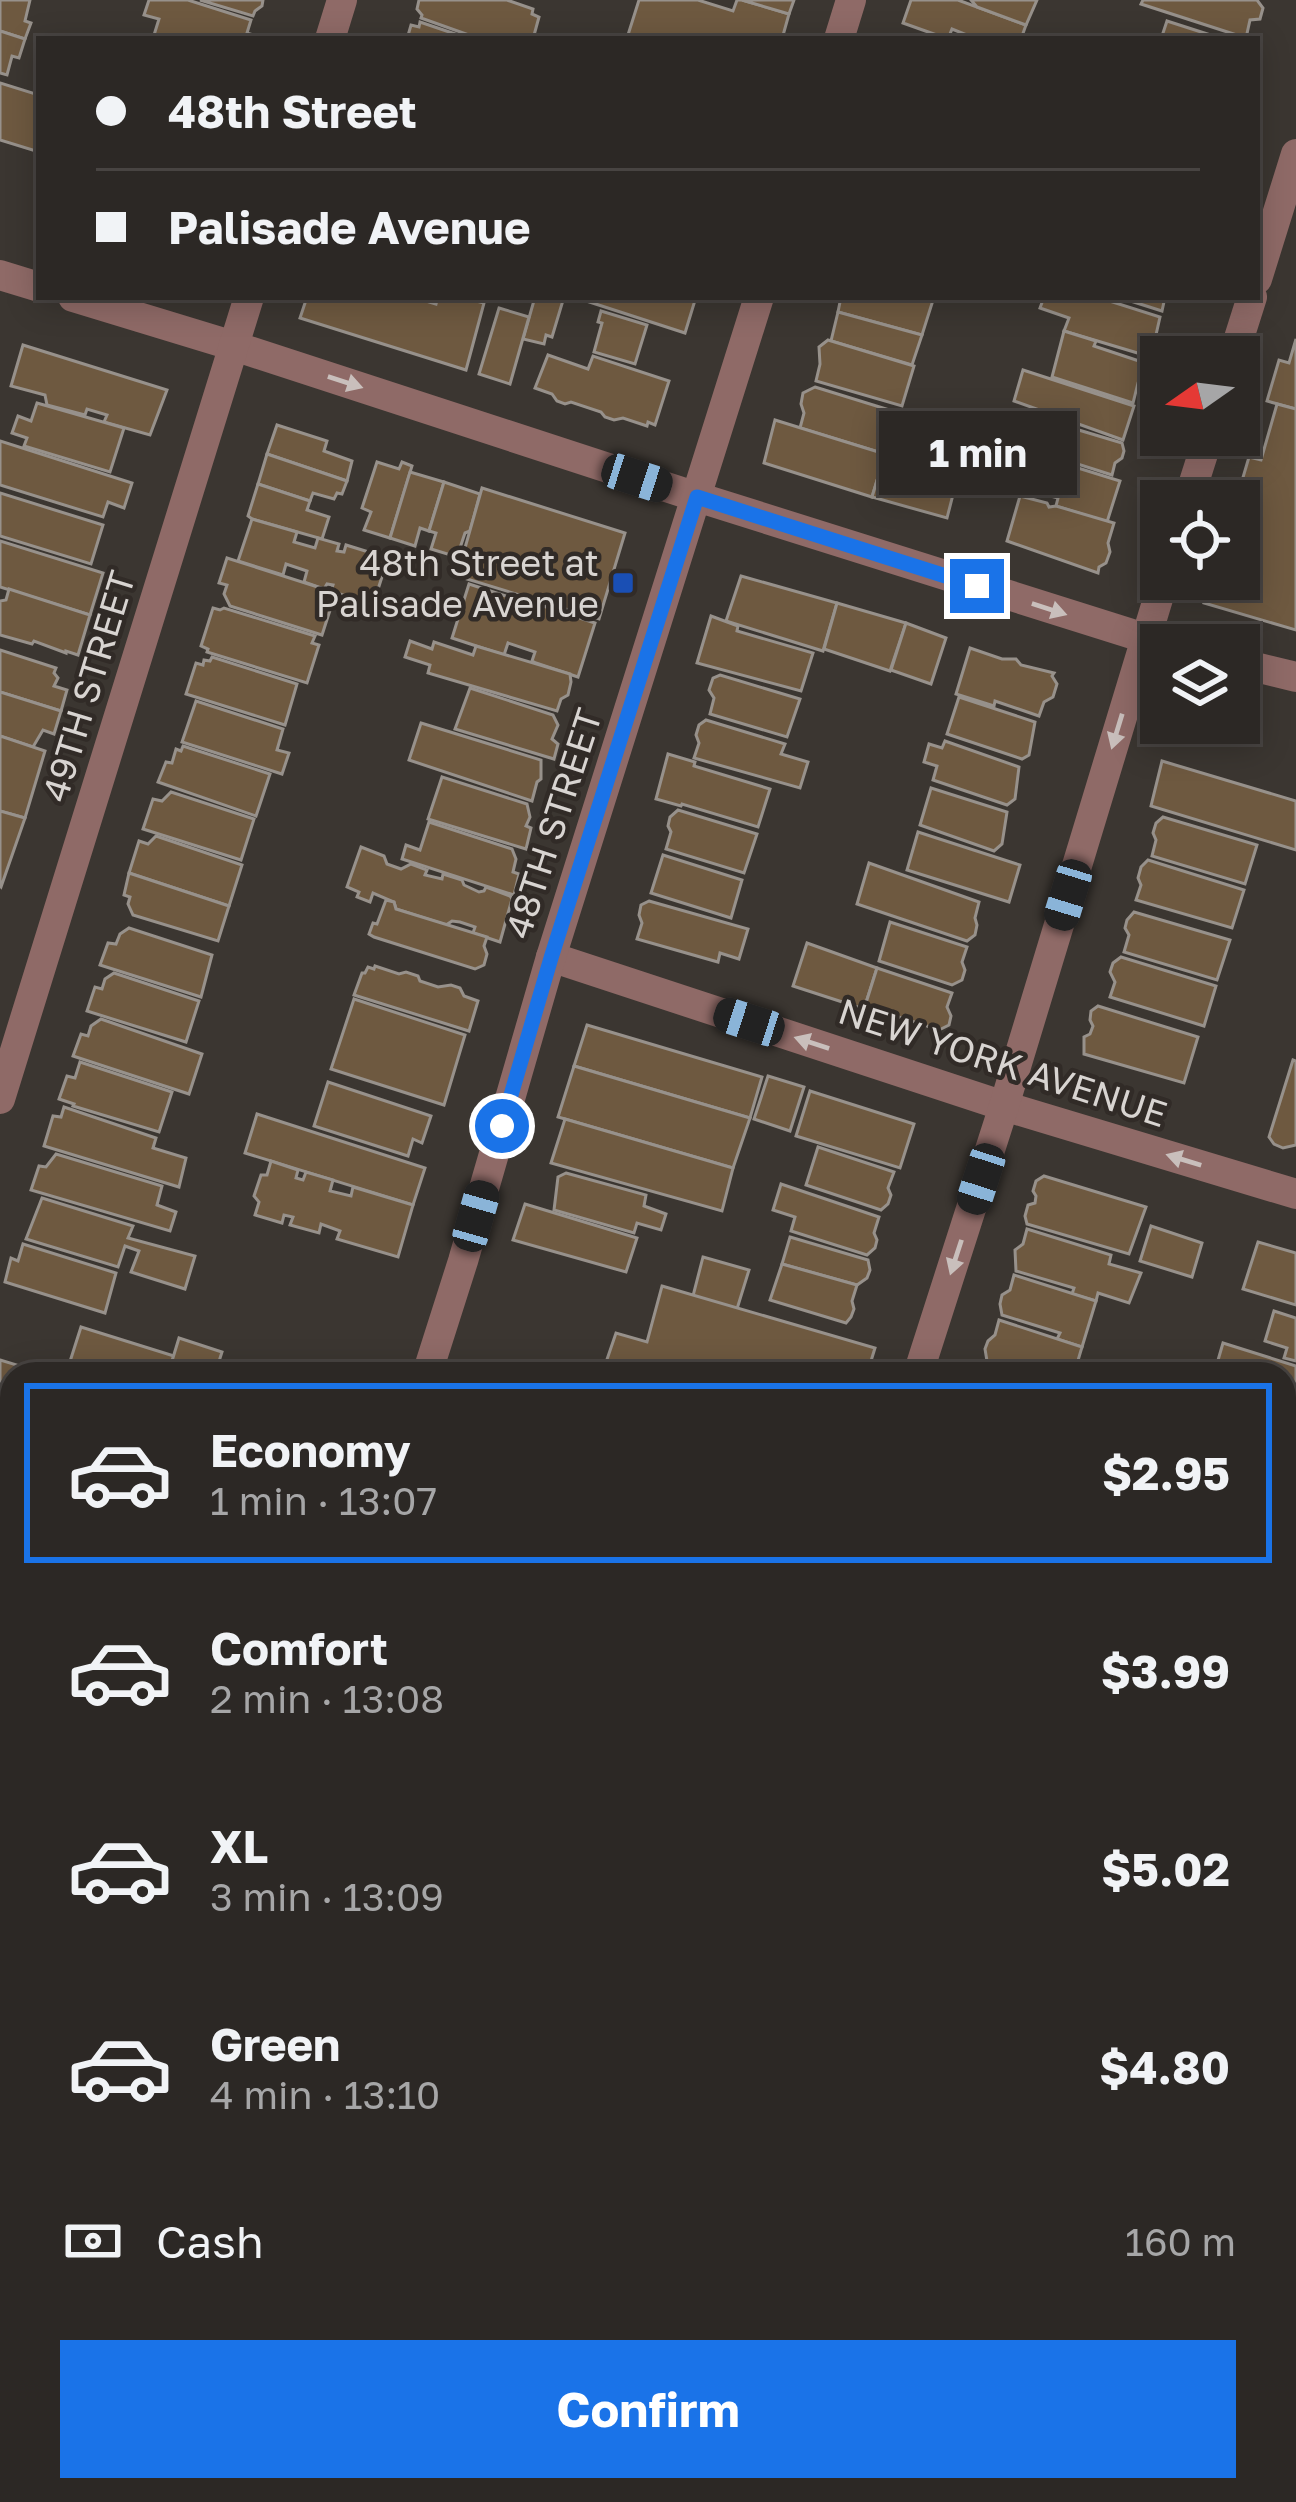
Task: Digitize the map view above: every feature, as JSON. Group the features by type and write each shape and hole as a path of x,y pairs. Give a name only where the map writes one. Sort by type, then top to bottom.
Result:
{"street":[{"path":"331,36 342,0"},
{"path":"840,36 851,0"},
{"path":"1260,270 1296,154"},
{"path":"0,275 36,286"},
{"path":"83,300 1140,637"},
{"name":"49TH STREET","path":"0,1099 248,300"},
{"name":"48TH STREET","path":"431,1362 551,958 758,300"},
{"path":"1240,336 1251,300"},
{"path":"1260,668 1296,677"},
{"path":"922,1362 1140,691"},
{"name":"NEW YORK AVENUE","path":"551,958 1004,1106 1296,1194"}],"building":[{"path":"0,0 30,0 25,21 31,23 25,39 0,31"},
{"path":"149,0 188,0 251,20 247,33 257,36 157,36 159,19 144,15"},
{"path":"200,0 263,0 253,16"},
{"path":"419,0 507,0 533,9 532,14 539,17 534,36 472,36 421,18"},
{"path":"639,0 698,0 733,11 737,0 742,0 789,14 783,36 628,36"},
{"path":"742,0 794,0 789,14"},
{"path":"911,0 958,0 1026,25 1022,36 970,36 952,29 949,36 940,36 903,23"},
{"path":"971,0 1037,0 1026,25 977,7"},
{"path":"1143,0 1257,0 1263,8 1260,19 1250,20 1246,36 1240,36 1141,4"},
{"path":"1167,21 1214,36 1162,36"},
{"path":"420,22 461,36 408,36 411,25 419,27"},
{"path":"0,31 25,39 19,58 12,56 7,75 0,73"},
{"path":"0,83 36,94 36,151 0,140"},
{"path":"306,300 484,303 466,370 300,318"},
{"path":"534,300 563,300 552,337 546,335 544,344 523,339"},
{"path":"583,300 695,300 685,333"},
{"path":"840,300 933,300 922,335 838,312"},
{"path":"1043,300 1106,300 1160,317 1156,336 1140,336 1140,354 1064,331 1069,318 1040,308"},
{"path":"1127,300 1164,300 1162,311"},
{"path":"499,308 529,317 510,384 479,374"},
{"path":"601,311 647,325 635,364 594,352"},
{"path":"838,312 922,335 912,365 831,341"},
{"path":"1064,331 1140,361 1133,403 1052,377"},
{"path":"1296,339 1296,409 1267,401 1279,360 1289,363"},
{"path":"828,340 914,366 902,406 816,381 819,347"},
{"path":"23,345 167,390 150,435 104,422 107,415 87,409 85,415 47,405 45,395 11,386"},
{"path":"548,355 588,369 593,356 669,381 655,425 614,420 557,401 535,388"},
{"path":"1023,370 1134,406 1123,440 1014,401"},
{"path":"815,387 896,412 885,454 800,428 803,393"},
{"path":"37,403 124,428 110,472 24,446 27,438 12,433 18,416 31,421"},
{"path":"1277,404 1296,409 1296,630 1204,603 1260,600 1260,480 1242,480 1249,457 1261,460"},
{"path":"775,420 885,454 872,497 764,463"},
{"path":"1019,420 1060,433 1062,425 1122,443 1122,458 1112,475 1012,443"},
{"path":"277,425 327,441 324,451 352,461 347,481 267,454"},
{"path":"0,441 132,483 124,508 108,502 103,517 0,485"},
{"path":"267,454 347,481 342,494 334,499 313,493 310,501 258,484"},
{"path":"885,454 958,475 947,518 872,497"},
{"path":"1049,459 1120,481 1107,522 1056,506 1058,498 1039,493"},
{"path":"377,462 399,469 402,462 412,466 390,538 364,530 371,512 362,508"},
{"path":"410,472 444,482 429,531 420,528 415,546 390,538"},
{"path":"444,482 480,494 457,557 431,549 436,533 429,531"},
{"path":"258,484 310,501 307,510 329,517 322,539 248,516"},
{"path":"482,488 625,533 599,619 457,576"},
{"path":"0,493 103,525 91,564 0,536"},
{"path":"1020,496 1114,523 1110,552 1098,573 1007,541"},
{"path":"252,519 297,532 294,542 315,548 318,538 339,544 337,551 344,552 346,545 388,558 373,605 331,591 333,585 324,589 304,582 307,571 286,564 283,575 238,561"},
{"path":"0,541 103,573 90,615 0,587"},
{"path":"227,558 324,589 321,601 332,604 322,635 230,606 224,594 227,585 219,583"},
{"path":"741,576 837,603 823,651 726,621"},
{"path":"469,584 515,599 512,606 537,614 540,605 595,623 578,677 536,663 532,661 535,652 508,643 504,655 452,638"},
{"path":"9,589 90,615 78,655 0,635 0,601 6,600"},
{"path":"837,603 906,623 890,671 824,649"},
{"path":"213,608 315,636 312,643 319,645 307,683 207,652 201,646"},
{"path":"711,616 738,626 737,631 813,653 801,691 697,663"},
{"path":"906,623 946,638 931,684 891,670"},
{"path":"410,641 432,649 434,642 473,655 476,646 570,674 568,695 557,711 428,673 430,665 405,657"},
{"path":"970,648 1054,673 1053,697 1044,702 1039,716 956,694"},
{"path":"0,650 56,668 54,686 67,690 61,711 0,692"},
{"path":"212,657 297,684 285,725 186,694 196,663 203,665"},
{"path":"720,675 800,699 787,737 710,714 714,698 709,690 713,678"},
{"path":"470,688 553,715 558,725 552,739 558,744 554,759 455,729"},
{"path":"0,692 61,711 54,734 43,730 33,747 0,736"},
{"path":"959,697 1035,722 1029,755 1022,759 947,734"},
{"path":"196,701 283,729 277,750 289,753 282,774 182,742"},
{"path":"706,720 785,744 781,754 808,762 800,788 694,758 699,725"},
{"path":"421,723 541,760 541,779 532,801 409,760"},
{"path":"0,736 45,751 25,818 0,811"},
{"path":"945,741 1019,767 1015,799 1007,805 933,780 937,766 924,762 929,744 942,748"},
{"path":"183,746 270,774 256,816 158,782 166,762 172,763 176,749 181,751"},
{"path":"668,754 770,789 758,827 656,799"},
{"path":"1162,761 1296,801 1296,850 1151,806"},
{"path":"442,777 527,804 526,826 531,828 526,849 428,819"},
{"path":"931,788 1007,812 1002,844 994,851 920,825"},
{"path":"171,792 254,819 241,860 143,829 153,799 162,801"},
{"path":"678,810 757,834 744,873 666,849 670,817"},
{"path":"0,811 25,818 1,887 0,886"},
{"path":"1163,817 1257,845 1245,884 1152,856 1153,833"},
{"path":"429,822 512,849 513,872 519,874 514,895 402,859 406,845 420,850"},
{"path":"918,832 1020,865 1009,902 907,870"},
{"path":"156,836 242,865 229,906 129,873 139,841 148,844"},
{"path":"361,847 401,869 411,864 427,870 425,875 442,879 443,874 479,892 486,887 510,896 500,942 473,933 475,927 460,922 446,925 396,909 394,902 373,893 370,902 357,897 359,892 347,887"},
{"path":"663,855 742,880 731,918 651,893"},
{"path":"1148,860 1244,890 1232,928 1136,900 1141,867"},
{"path":"869,863 979,902 975,935 967,941 857,904"},
{"path":"129,873 229,906 218,941 133,915 130,897 124,895"},
{"path":"386,900 394,902 396,909 487,937 484,965 475,969 369,934"},
{"path":"649,901 748,929 739,959 720,953 718,962 637,939 641,905"},
{"path":"1134,912 1230,940 1217,980 1124,952 1127,920"},
{"path":"890,922 967,947 962,980 952,985 879,961"},
{"path":"129,928 212,955 201,997 100,965 108,943 116,944"},
{"path":"807,943 877,968 864,1009 793,986"},
{"path":"1121,957 1216,986 1204,1026 1110,997 1115,982 1110,972"},
{"path":"375,966 418,976 438,987 460,988 464,996 478,1001 469,1031 354,995 362,973"},
{"path":"877,968 952,993 947,1007 949,1025 939,1030 865,1006"},
{"path":"114,973 199,1001 186,1042 87,1011 95,987 102,989"},
{"path":"354,999 465,1035 444,1105 331,1069"},
{"path":"1098,1006 1198,1037 1184,1083 1084,1054 1084,1037 1093,1026 1091,1011"},
{"path":"101,1019 202,1054 189,1094 73,1056 81,1034 88,1036 91,1026"},
{"path":"587,1025 762,1077 750,1118 574,1066"},
{"path":"1293,1060 1296,1145 1283,1148 1269,1137"},
{"path":"80,1062 172,1092 159,1132 59,1099 67,1076 75,1078"},
{"path":"574,1066 750,1118 733,1168 558,1117"},
{"path":"768,1076 804,1087 790,1131 754,1119"},
{"path":"328,1082 431,1116 422,1143 413,1139 408,1156 314,1126"},
{"path":"810,1091 914,1124 900,1168 796,1136"},
{"path":"64,1107 156,1138 153,1148 186,1158 179,1187 44,1146 53,1116 61,1117"},
{"path":"257,1114 425,1168 413,1205 245,1153"},
{"path":"565,1119 733,1168 722,1211 551,1163"},
{"path":"818,1147 894,1172 888,1204 881,1210 806,1185"},
{"path":"56,1154 162,1186 157,1205 176,1212 170,1231 31,1190 39,1166 46,1167"},
{"path":"271,1161 298,1170 296,1178 303,1180 306,1172 333,1180 330,1191 351,1196 353,1187 413,1205 398,1257 337,1239 340,1231 321,1224 319,1233 290,1225 293,1217 284,1215 282,1223 255,1215 259,1202 254,1196"},
{"path":"566,1173 646,1195 644,1206 666,1214 661,1230 637,1223 634,1233 554,1210 558,1177"},
{"path":"1044,1176 1146,1207 1129,1254 1027,1224 1036,1181"},
{"path":"781,1184 879,1217 875,1248 867,1255 791,1231 795,1217 773,1210"},
{"path":"42,1198 133,1226 128,1238 195,1256 185,1289 131,1272 139,1251 125,1246 118,1267 26,1239"},
{"path":"525,1204 637,1238 626,1272 513,1240"},
{"path":"1151,1226 1202,1243 1192,1277 1140,1261"},
{"path":"1027,1229 1111,1255 1109,1264 1141,1273 1129,1303 1098,1293 1096,1301 1072,1294 1074,1288 1016,1271 1015,1250 1023,1244"},
{"path":"790,1237 868,1260 867,1278 857,1285 782,1264"},
{"path":"1258,1242 1296,1253 1296,1305 1243,1289"},
{"path":"23,1244 116,1273 105,1313 5,1282 11,1258 18,1261"},
{"path":"703,1257 749,1270 737,1309 693,1296"},
{"path":"782,1264 857,1285 854,1309 846,1323 770,1300"},
{"path":"1014,1275 1096,1301 1082,1347 1057,1339 1060,1333 1002,1315 1002,1295 1010,1290"},
{"path":"662,1286 875,1348 871,1362 606,1362 616,1333 647,1342"},
{"path":"1274,1311 1296,1318 1296,1361 1284,1358 1287,1348 1265,1341"},
{"path":"999,1320 1082,1347 1078,1362 990,1362 985,1349"},
{"path":"81,1327 174,1356 172,1362 70,1362"},
{"path":"179,1338 222,1352 219,1362 172,1362"},
{"path":"1223,1343 1283,1362 1217,1362"}],"place":[{"name":"48th Street at Palisade Avenue","path":"623,583"}],"route":[{"path":"502,1126 697,497 977,586"}]}
